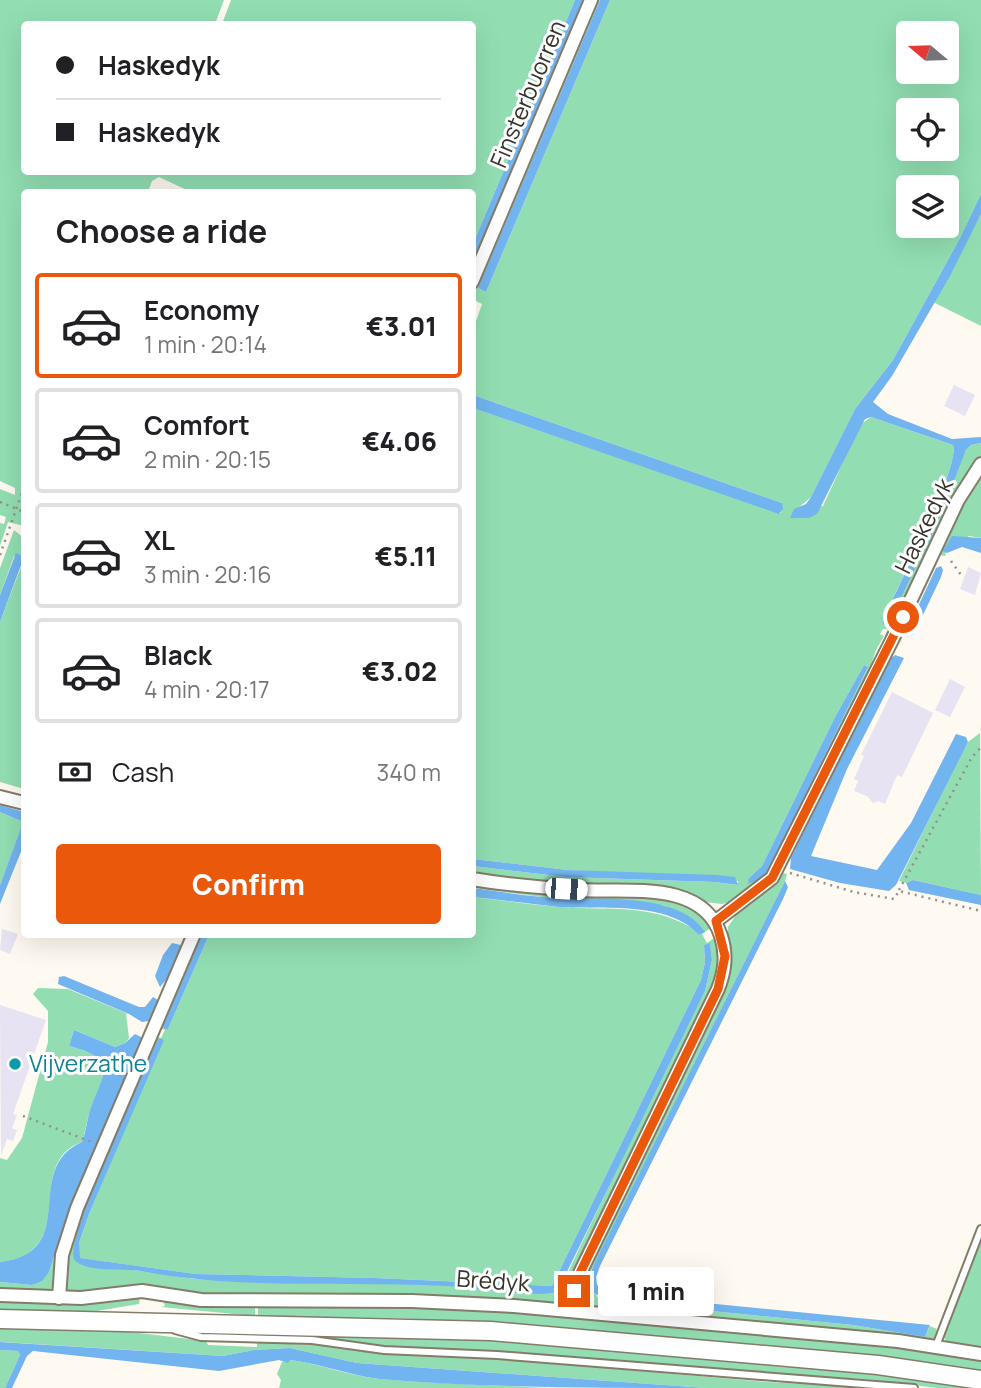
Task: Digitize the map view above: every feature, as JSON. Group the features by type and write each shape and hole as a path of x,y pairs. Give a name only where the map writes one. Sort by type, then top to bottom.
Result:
{"main road":[{"path":"0,1319 491,1331 878,1365 981,1380"}],"street":[{"name":"Finsterbuorren","path":"476,272 590,0"},
{"name":"Haskedyk","path":"716,921 765,886 777,869 892,640 957,500 981,464"},
{"path":"0,797 21,802"},
{"path":"476,880 566,889 673,894 695,904 716,921 725,956 722,978 580,1273 571,1311"},
{"path":"59,1298 62,1255 77,1208 192,938"},
{"name":"Brédyk","path":"0,1295 98,1297 142,1291 201,1300 426,1302 571,1311 936,1346 981,1354"}],"lane":[{"path":"936,1346 981,1229"},
{"path":"153,1324 201,1337 312,1340 384,1350 497,1355 914,1388"}],"path":[{"path":"0,555 21,496"},
{"path":"0,502 21,511"},
{"path":"951,561 961,575"},
{"path":"777,869 854,892 894,899 972,757 981,747"},
{"path":"899,891 981,911"},
{"path":"23,1116 82,1139"}],"green space":[{"path":"0,0 224,0 216,21 21,21 21,175 476,175 476,21 223,21 231,0 575,0 476,237 476,189 185,189 159,177 152,181 149,189 21,189 21,525 8,522 0,546 0,523 4,524 6,517 0,515 0,489 15,495 15,488 0,481"},
{"path":"594,0 600,0 478,288 486,292 610,0 981,0 981,194 960,238 893,360 855,409 811,497 798,508 823,506 860,425 871,417 953,445 953,457 947,478 882,623 887,626 966,450 971,445 981,443 981,456 892,630 883,629 880,634 884,636 876,650 862,691 763,882 734,901 722,904 476,876 476,866 566,877 737,885 738,881 568,870 476,859 476,409 781,513 782,503 476,396 476,321 482,304 476,301 476,283","holes":["864,665 868,667 768,871 749,878 762,866 835,717"]},
{"path":"981,214 981,326 933,302"},
{"path":"981,469 981,538 969,536 946,552 945,556 940,555 939,547"},
{"path":"14,530 21,536 21,567 14,556 0,595 0,568"},
{"path":"21,567 21,788 0,782 0,622"},
{"path":"980,733 981,895 913,880 906,883 899,881 960,756 968,742"},
{"path":"0,812 21,821 21,827 0,885"},
{"path":"780,872 787,874 785,881 591,1271 597,1297 611,1301 853,1325 925,1337 930,1326 937,1329 934,1338 929,1340 600,1309 587,1299 584,1291 582,1283 726,981 728,927 738,912"},
{"path":"476,883 669,897 696,910 712,927 702,934 666,906 635,901 542,897 476,888"},
{"path":"476,897 549,906 633,910 667,917 702,934 707,943 717,936 719,975 563,1296 550,1304 192,1294 135,1286 87,1293 69,1292 64,1283 70,1235 155,1036 161,1038 165,1030 159,1028 197,938 201,938 164,1026 168,1029 208,938 476,938","holes":["710,944 712,960 705,991 664,1070 561,1287 195,1279 77,1262 75,1238 91,1192 154,1048 163,1040 89,1214 79,1243 79,1258 196,1274 552,1286 701,980 705,962 704,945"]},
{"path":"38,988 68,989 126,1013 129,1038 115,1047 74,1030 69,1046 83,1050 100,1060 104,1073 102,1081 90,1110 82,1142 64,1153 55,1169 46,1225 39,1242 25,1255 0,1262 0,1158 7,1160 22,1138 48,1042 48,1011 33,994"},
{"path":"97,1145 55,1286 46,1292 0,1289 0,1282 32,1285 49,1272 68,1214"},
{"path":"981,1240 981,1348 947,1342 944,1338"},
{"path":"140,1296 139,1304 79,1314 0,1311 0,1299"},
{"path":"162,1299 255,1305 255,1316 161,1307 165,1306"},
{"path":"258,1305 452,1308 895,1346 981,1359 981,1372 873,1357 531,1325 397,1318 258,1317"},
{"path":"0,1327 131,1332 206,1341 208,1345 321,1345 391,1354 499,1359 768,1382 881,1388 706,1388 357,1363 290,1348 254,1350 223,1356 0,1342"},
{"path":"279,1335 511,1340 869,1373 974,1388 937,1388 864,1379 385,1346 324,1337"},
{"path":"0,1350 18,1351 20,1355 5,1388 0,1388"},
{"path":"290,1360 380,1379 549,1388 279,1388 281,1380 277,1374 282,1362"}],"water":[{"path":"575,0 583,0 476,258 476,237"},
{"path":"600,0 610,0 486,292 478,288"},
{"path":"981,194 981,214 950,276 892,376 873,402 888,414 952,439 981,437 981,443 971,445 966,450 936,526 887,626 882,623 947,478 953,458 953,445 871,417 865,419 817,514 809,518 790,518 794,509 806,504 811,497 855,409 893,360"},
{"path":"476,396 782,503 783,509 779,514 476,409"},
{"path":"952,536 981,538 981,553 962,547 947,553 943,551"},
{"path":"16,553 21,556 21,565 0,622 0,595"},
{"path":"941,566 941,577 914,634 907,637 907,630 936,568"},
{"path":"895,655 904,658 847,769 811,856 877,870 911,823 956,734 966,737 968,742 896,885 889,891 840,883 790,869 791,858 890,659"},
{"path":"864,665 868,667 768,871 761,879 748,884 749,878 762,866 835,717"},
{"path":"0,805 21,811 21,821 0,812"},
{"path":"21,827 21,852 0,904 0,885"},
{"path":"476,859 568,870 717,875 735,877 738,885 714,882 566,877 476,866"},
{"path":"913,880 981,895 981,905 909,890 906,883"},
{"path":"785,881 788,887 783,899 600,1266 596,1277 597,1285 607,1293 614,1294 930,1325 925,1337 853,1325 611,1301 596,1294 590,1285 589,1279 597,1258"},
{"path":"476,888 542,897 606,898 653,903 692,918 705,932 699,935 670,916 652,912 559,907 476,897"},
{"path":"201,938 208,938 168,1029 163,1026"},
{"path":"172,943 181,945 166,980 160,987 155,976 163,955"},
{"path":"710,943 712,960 705,991 557,1292 533,1294 446,1286 216,1281 95,1268 74,1259 74,1245 93,1188 159,1038 164,1040 89,1214 79,1243 80,1258 196,1274 552,1286 701,980 705,962 704,945"},
{"path":"64,976 139,1007 145,1007 153,997 158,1000 149,1021 142,1022 58,984 59,977"},
{"path":"74,1030 115,1047 135,1034 141,1037 141,1043 68,1214 49,1272 42,1281 32,1285 0,1282 0,1262 25,1255 39,1243 46,1227 55,1171 64,1154 82,1142 103,1076 102,1062 96,1056 69,1046"},
{"path":"0,1342 223,1356 254,1350 290,1348 357,1363 706,1388 542,1387 420,1382 379,1379 290,1360 288,1363 279,1360 219,1371 33,1351 27,1356 12,1388 5,1388 20,1355 18,1351 0,1350"}],"building":[{"path":"954,385 975,395 965,416 944,406"},
{"path":"968,567 981,573 975,595 960,589"},
{"path":"950,679 965,687 950,717 935,710"},
{"path":"892,692 933,713 902,777 897,775 885,804 878,801 873,803 867,796 854,791 858,781 854,779 864,756 861,755"},
{"path":"2,929 18,934 10,954 0,950"},
{"name":"Vijverzathe","path":"0,1005 46,1020 13,1114 17,1115 12,1128 17,1130 13,1141 7,1139 1,1156"}],"place":[{"name":"Vijverzathe","path":"15,1064"}],"route":[{"path":"574,1291 580,1273 718,989 725,956 716,921 772,878 903,617"}]}
